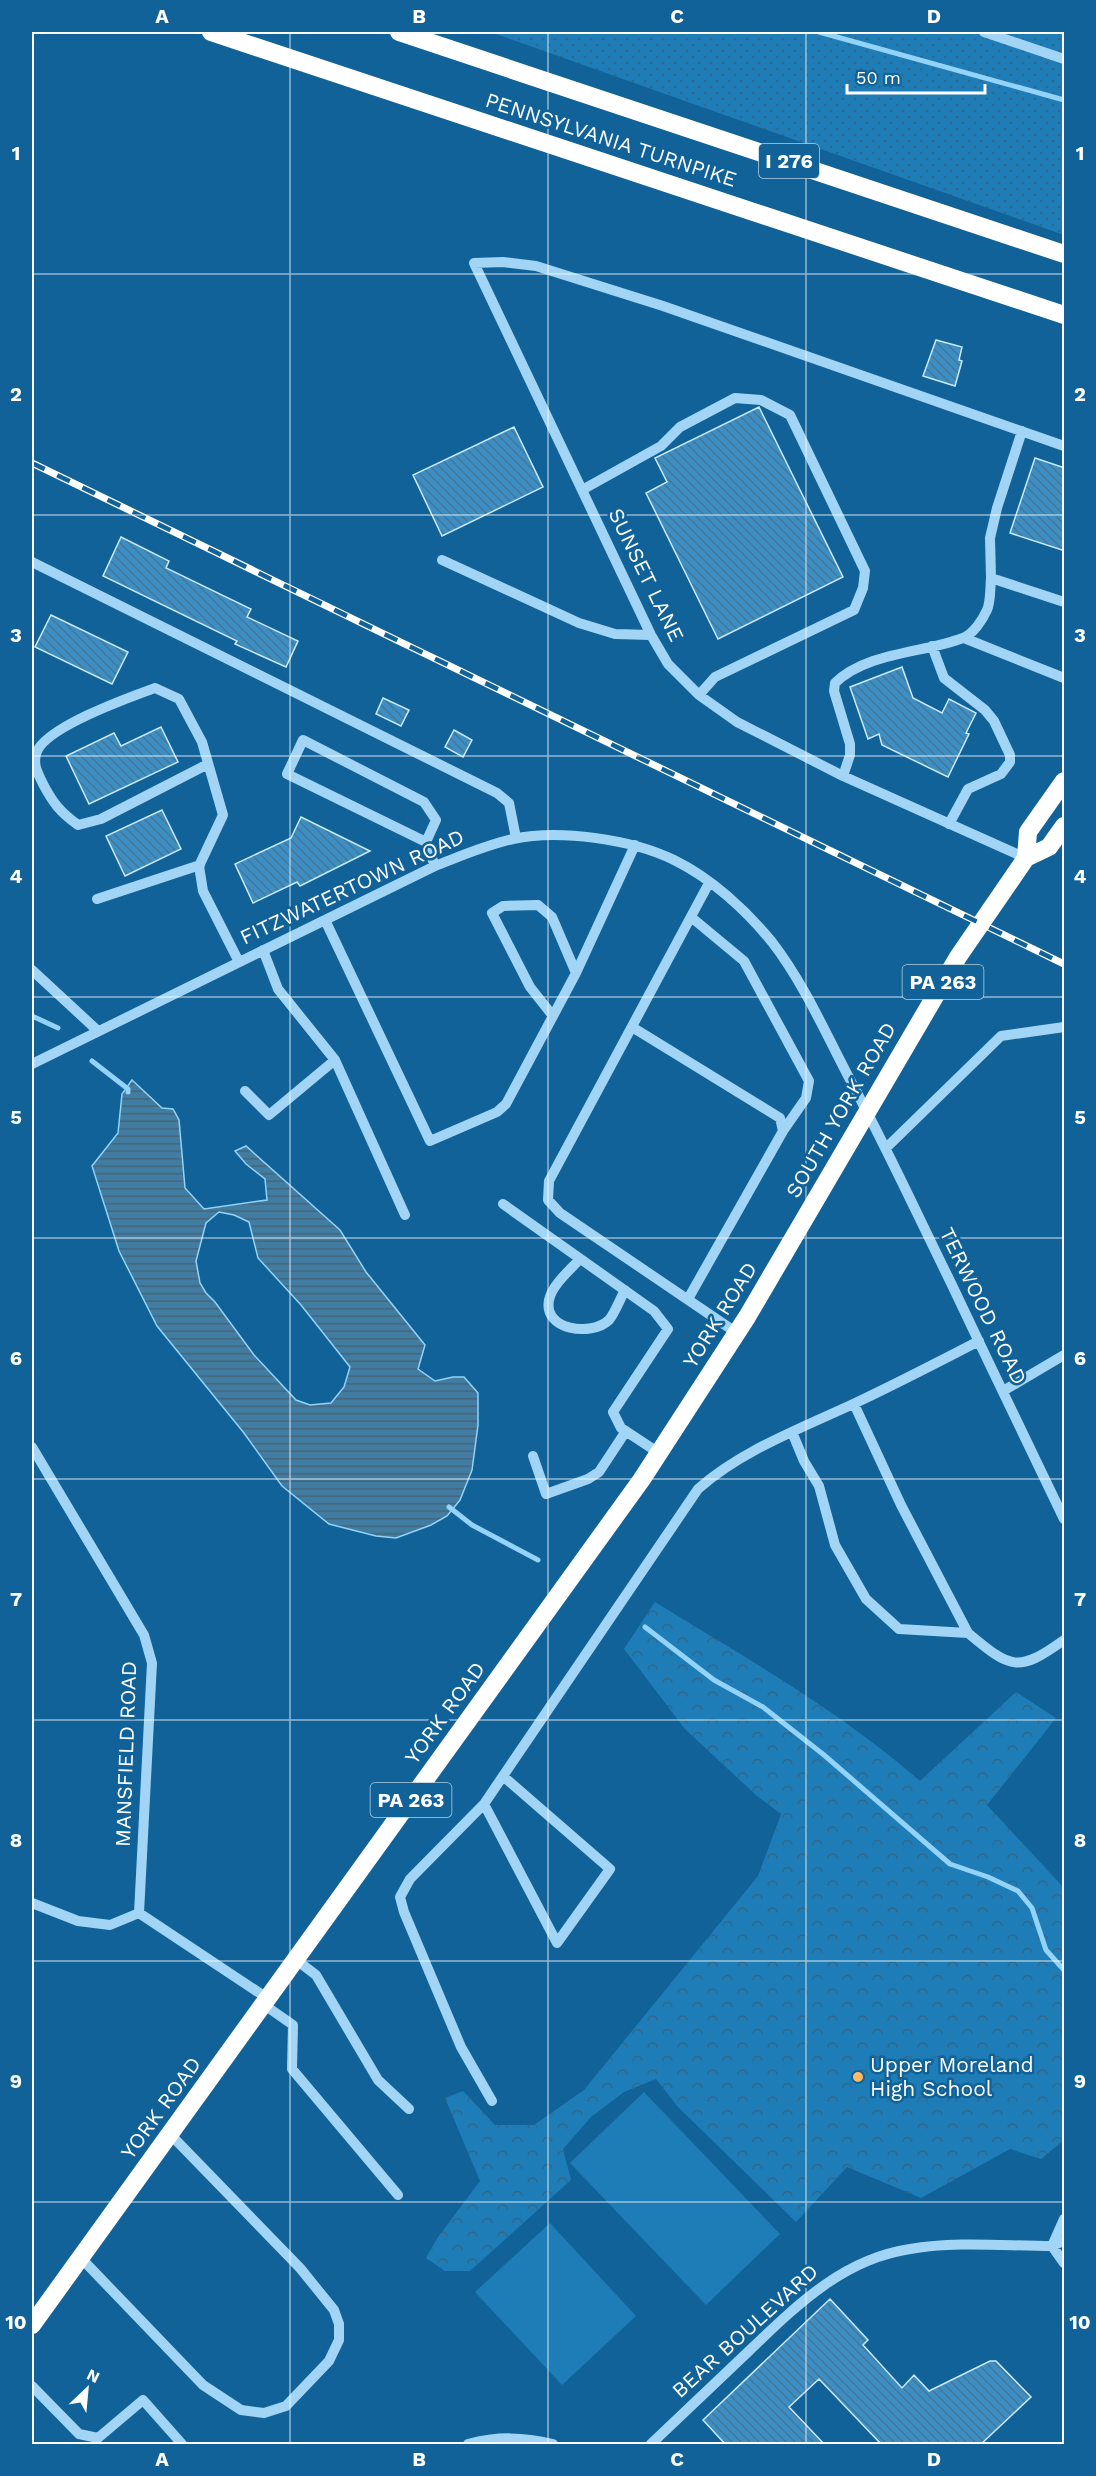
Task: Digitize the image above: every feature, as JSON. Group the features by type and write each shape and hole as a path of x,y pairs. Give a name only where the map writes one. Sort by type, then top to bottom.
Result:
{"highway":[{"name":"PENNSYLVANIA TURNPIKE","path":"211,32 1065,315"},
{"name":"PENNSYLVANIA TURNPIKE","path":"399,32 513,68 1065,254"},
{"path":"418,32 513,68"},
{"name":"SOUTH YORK ROAD","path":"1026,858 1028,832 1065,781"},
{"name":"SOUTH YORK ROAD","path":"777,1266 958,957 1026,858 1049,847 1065,825"},
{"name":"YORK ROAD","path":"32,2325 659,1453 777,1266"}],"street":[{"path":"984,32 1065,59"},
{"name":"SUNSET LANE","path":"1022,431 663,306 536,266 503,262 474,264 651,634 668,664 699,695 737,722 843,776 1026,858"},
{"path":"582,490 661,446 680,427 735,398 761,400 790,415 865,571 864,588 854,610 716,677 699,695"},
{"path":"843,776 850,756 850,744 834,691 835,683 863,666 964,638 975,629 986,613 991,578 990,538 997,508 1022,431 1065,446"},
{"path":"442,560 579,623 615,634 651,634"},
{"path":"32,562 497,793 509,803 516,838"},
{"path":"991,578 1065,602"},
{"path":"964,638 1065,678"},
{"path":"932,646 944,678 985,710 994,721 1010,755 1007,768 1001,774 968,789 949,824"},
{"path":"208,764 101,819 78,825 59,811 34,766 36,751 51,735 115,703 155,688 179,699 202,742 223,815 200,865 203,891 239,962"},
{"path":"426,842 436,820 424,802 303,740 287,774 426,842 435,866"},
{"name":"FITZWATERTOWN ROAD","path":"32,1064 435,866 478,849 516,838 566,836 604,839 635,845 675,860 709,883 741,909 772,942 793,974 867,1110"},
{"path":"325,920 430,1141 497,1112 506,1104 576,973 635,845"},
{"path":"97,899 200,865"},
{"path":"709,883 549,1181 548,1200 560,1213 737,1332"},
{"path":"553,1016 530,987 492,913 502,906 538,905 552,917 576,973"},
{"path":"688,1299 783,1131 806,1098 809,1081 744,961 691,917"},
{"path":"263,950 278,989 335,1060 405,1215"},
{"path":"32,970 98,1031"},
{"path":"632,1027 780,1118 783,1131"},
{"path":"886,1148 1001,1036 1065,1027"},
{"path":"245,1091 269,1115 335,1060"},
{"name":"TERWOOD ROAD","path":"867,1110 1065,1519"},
{"path":"504,1204 654,1311 668,1329 613,1412 621,1428 659,1453"},
{"path":"580,1259 556,1287 549,1300 550,1313 559,1323 575,1329 592,1329 609,1319 624,1290"},
{"path":"492,2101 461,2047 404,1912 400,1898 410,1879 484,1804 504,1777 698,1489 718,1471 792,1432 854,1404 979,1341"},
{"path":"1003,1391 1065,1355"},
{"path":"854,1404 901,1505 968,1633 1007,1661 1022,1664 1040,1658 1065,1641"},
{"path":"533,1456 546,1494 588,1479 599,1472 626,1431"},
{"path":"792,1432 804,1461 819,1486 835,1545 866,1599 899,1629 968,1633"},
{"name":"MANSFIELD ROAD","path":"32,1447 144,1635 152,1662 139,1913"},
{"path":"484,1804 557,1943 610,1869 504,1777"},
{"path":"32,1903 78,1921 110,1925 139,1913 265,2001 293,2025 292,2069 398,2195"},
{"path":"295,1959 316,1975 321,1982 378,2080 409,2109"},
{"path":"80,2257 203,2385 241,2410 264,2413 286,2406 329,2361 339,2340 339,2324 334,2310 300,2268 170,2134"},
{"path":"1065,2219 1052,2246 1065,2263"},
{"name":"BEAR BOULEVARD","path":"651,2445 800,2303 824,2284 852,2267 887,2254 930,2246 1052,2246 1065,2241"},
{"path":"32,2386 80,2434 98,2438 143,2400 182,2445"},
{"path":"468,2445 510,2437 553,2445"}],"green space":[{"path":"490,32 1064,32 1064,235"},
{"path":"655,1602 825,1708 858,1731 920,1781 1016,1692 1056,1718 987,1805 1064,1888 1064,2140 1041,2159 1010,2149 921,2198 847,2167 796,2222 678,2107 656,2079 624,2092 591,2117 563,2149 571,2180 470,2271 445,2271 426,2258 438,2237 480,2181 445,2098 463,2091 495,2125 534,2125 584,2090 758,1876 781,1814 757,1796 685,1729 624,1649"},
{"path":"644,2092 780,2234 706,2305 570,2163"},
{"path":"550,2223 636,2316 562,2385 475,2292"}],"shaded area":[{"path":"132,1080 162,1108 173,1109 179,1120 185,1188 204,1209 267,1200 265,1179 246,1164 235,1151 246,1146 340,1230 366,1272 425,1345 418,1369 435,1381 464,1377 478,1393 478,1425 472,1470 460,1500 447,1516 431,1525 396,1538 376,1536 329,1524 282,1486 244,1433 157,1326 119,1251 92,1166 118,1133 122,1094","holes":["219,1212 234,1215 249,1222 258,1258 301,1305 350,1367 344,1387 331,1403 310,1405 296,1400 254,1355 200,1283 196,1261 206,1223"]}],"building":[{"path":"936,340 962,347 959,360 962,361 955,386 923,376"},
{"path":"759,407 843,577 718,639 646,493 667,482 655,458"},
{"path":"514,427 543,487 442,536 413,475"},
{"path":"1035,458 1065,468 1065,551 1010,533"},
{"path":"121,537 169,561 166,568 251,609 247,617 298,641 286,667 235,644 237,641 103,576"},
{"path":"51,615 128,652 112,684 35,647"},
{"path":"902,667 913,698 942,713 949,699 976,713 966,733 969,734 948,777 882,745 879,734 868,739 850,687"},
{"path":"383,698 409,710 401,726 376,714"},
{"path":"161,727 178,762 89,804 66,756 114,733 121,746"},
{"path":"454,730 472,740 463,757 445,747"},
{"path":"162,810 181,849 125,876 106,836"},
{"path":"301,817 370,851 300,886 297,882 253,903 235,864 291,838"},
{"path":"830,2299 868,2340 863,2345 902,2388 914,2375 929,2391 990,2361 996,2361 1031,2397 980,2445 882,2445 819,2379 789,2407 825,2445 726,2445 703,2420"}],"waterway":[{"path":"819,32 1064,100"},
{"path":"32,1016 58,1028"},
{"path":"92,1061 128,1089 128,1092"},
{"path":"449,1507 472,1525 538,1560"},
{"path":"645,1627 714,1680 763,1707 824,1755 950,1864 988,1877 1018,1891 1032,1908 1046,1950 1064,1970"}],"railway":[{"path":"32,463 1064,964"}],"place":[{"name":"Upper Moreland High School","path":"858,2077"}]}
